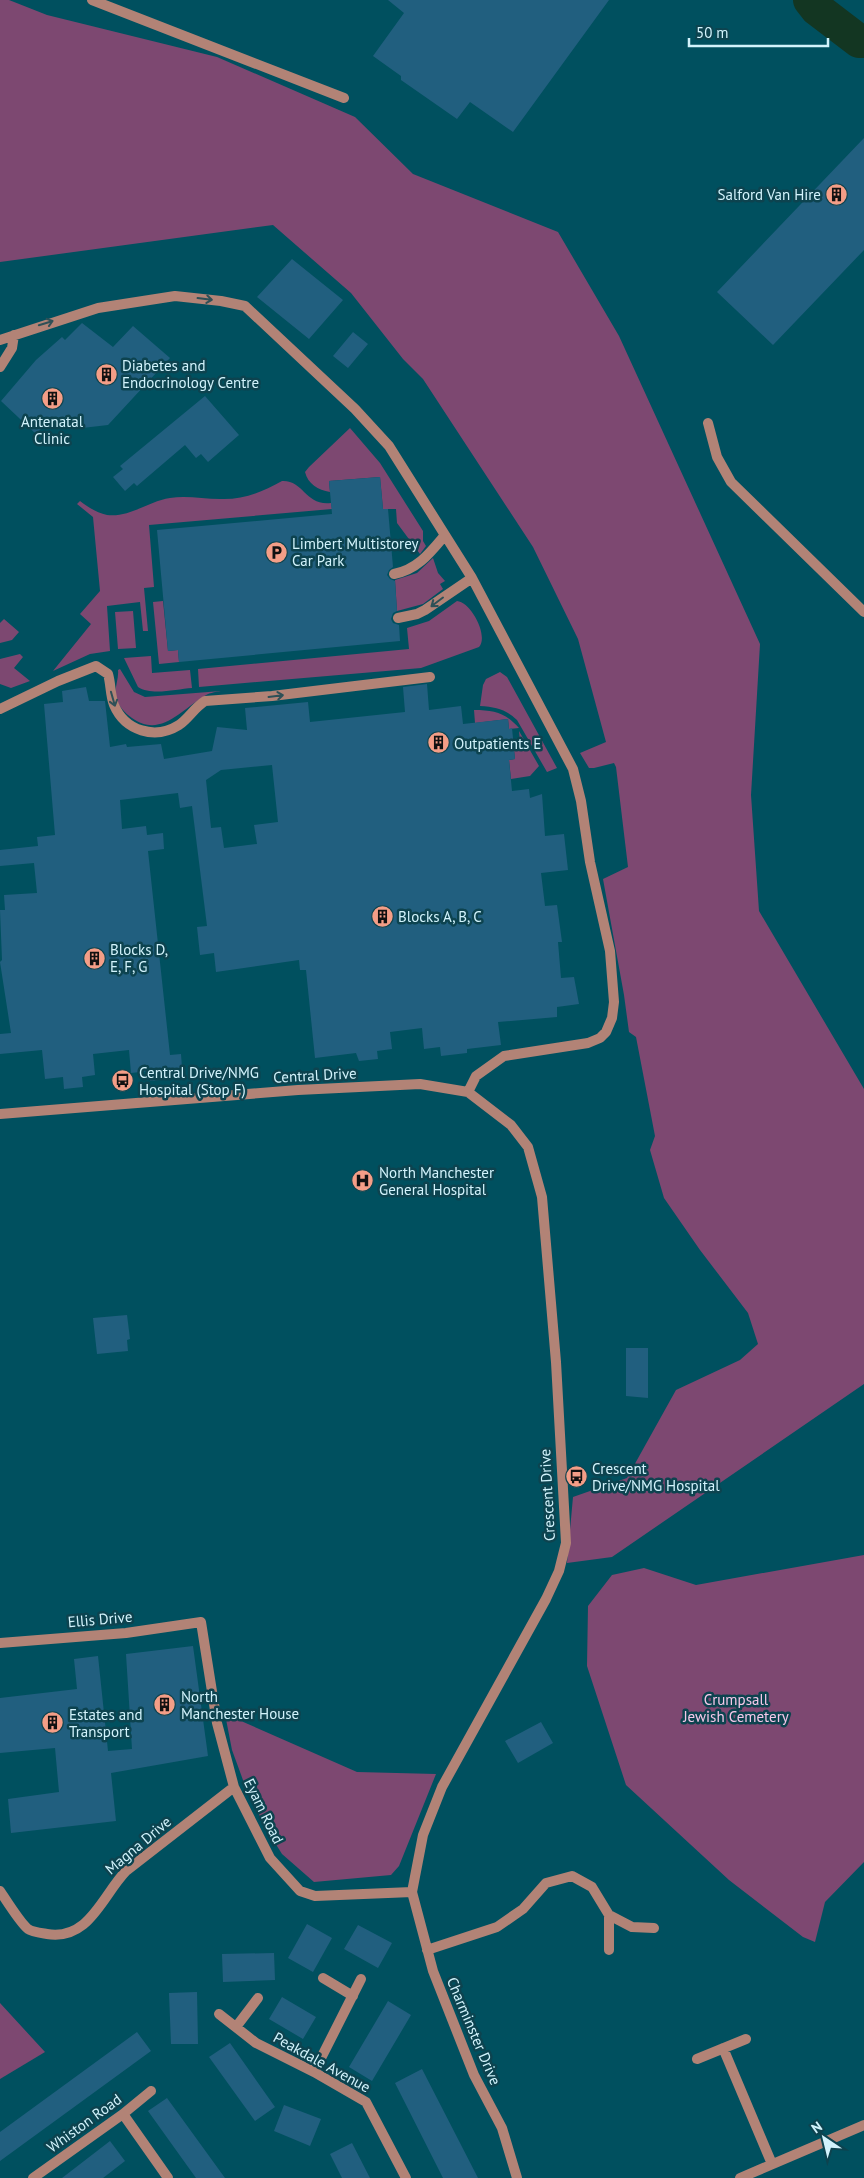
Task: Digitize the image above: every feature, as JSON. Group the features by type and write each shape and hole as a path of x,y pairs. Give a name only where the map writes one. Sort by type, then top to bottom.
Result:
{"street":[{"path":"92,0 344,98"},
{"path":"0,340 98,308 175,296 221,301 245,306 355,408 383,438 412,481 472,578 573,769 577,782 590,862 610,951 614,1002 609,1026 600,1038 588,1043 504,1056 476,1076 468,1092"},
{"path":"0,367 12,348 14,334"},
{"path":"708,423 717,457 731,482 864,612"},
{"path":"394,574 416,566 444,535"},
{"path":"398,618 425,610 472,578"},
{"path":"0,709 87,668 96,666 108,674 111,697 118,712 128,724 149,732 160,732 179,724 197,706 205,701 272,696 430,676"},
{"name":"Central Drive","path":"0,1114 317,1089 420,1084 468,1092"},
{"name":"Crescent Drive","path":"412,1892 423,1835 442,1787 546,1599 559,1571 566,1542 556,1362 542,1197 528,1147 511,1125 468,1092"},
{"name":"Eyam Road","path":"201,1622 217,1723 234,1787 270,1858 300,1890 315,1896 412,1892"},
{"name":"Ellis Drive","path":"0,1642 126,1632 201,1622"},
{"name":"Magna Drive","path":"0,1891 28,1928 43,1934 59,1936 73,1932 88,1922 112,1885 126,1871 234,1787"},
{"path":"427,1950 497,1927 523,1909 546,1883 572,1876 592,1887 610,1915 632,1927 654,1928"},
{"name":"Charminster Drive","path":"412,1892 433,1971 474,2075 502,2128 517,2178"},
{"path":"609,1950 610,1915"},
{"path":"323,1978 352,1996"},
{"path":"314,2072 361,1980"},
{"path":"236,2027 258,1998"},
{"name":"Peakdale Avenue","path":"219,2014 256,2043 314,2072 366,2102 406,2178"},
{"path":"697,2059 746,2039"},
{"path":"723,2048 772,2164"},
{"name":"Whiston Road","path":"33,2178 123,2114 151,2090"},
{"path":"123,2114 168,2178"},
{"path":"740,2178 864,2125"}],"green space":[{"path":"0,0 9,0 47,15 217,57 355,117 413,174 558,232 619,336 760,644 751,795 759,911 864,1089 864,1384 612,1557 567,1563 573,1497 627,1478 676,1390 740,1360 758,1344 748,1313 700,1250 664,1198 650,1150 655,1136 636,1037 629,1032 603,879 628,867 616,767 614,763 589,768 580,753 606,742 578,639 533,547 423,379 403,359 351,293 273,225 0,262"},
{"path":"350,428 380,463 423,531 423,541 426,546 420,554 397,523 396,509 383,509 380,477 329,481 330,492 321,490 308,480 305,472 309,467"},
{"path":"282,481 295,484 315,501 331,503 332,509 149,525 154,587 144,588 148,631 143,631 140,602 107,606 110,651 90,654 53,671 91,624 80,614 100,591 93,517 77,504 80,501 100,513 115,515 131,512 154,502 170,498 228,499 244,497 260,492"},
{"path":"433,558 438,573 445,581 440,584 443,589 423,604 397,611 395,580 417,573"},
{"path":"163,601 168,651 178,650 179,662 159,664 153,602"},
{"path":"457,601 468,607 473,613 480,628 482,642 479,647 421,668 199,687 198,669 409,649 407,628 429,621"},
{"path":"133,611 136,648 118,649 115,612"},
{"path":"4,619 19,632 12,640 0,643 0,623"},
{"path":"20,654 23,657 14,668 30,681 11,688 0,684 0,659"},
{"path":"151,656 152,673 190,670 192,688 157,692 138,687 124,658"},
{"path":"120,669 134,692 145,697 221,691 205,696 178,715 161,724 142,723 127,714 117,700 116,690 118,670"},
{"path":"500,672 507,677 557,768 547,772 513,716 500,709 480,706 483,685 486,679"},
{"path":"474,710 499,713 509,719 519,728 509,729 508,719 475,723"},
{"path":"519,731 539,766 530,776 511,779 509,760 515,759 513,741 520,741"},
{"name":"Crumpsall Jewish Cemetery","path":"864,1555 864,1862 825,1902 815,1942 803,1937 729,1880 626,1785 587,1666 588,1606 612,1575 644,1568 696,1585"},
{"path":"225,1714 357,1772 436,1774 399,1866 391,1875 314,1882 282,1854 247,1791 232,1750"},
{"path":"0,2003 45,2052 0,2079"}],"building":[{"path":"388,0 609,0 513,132 470,102 457,119 401,80 401,76 373,56 404,13"},
{"name":"Salford Van Hire","path":"864,138 864,250 773,345 717,292"},
{"path":"292,259 343,300 309,339 257,297"},
{"path":"82,323 113,347 133,326 170,358 108,425 82,428 48,422 36,434 1,401 36,360 62,337 65,340"},
{"path":"353,332 368,344 348,368 333,356"},
{"path":"205,396 239,435 208,462 201,454 196,458 185,445 137,486 134,483 125,491 113,477 123,469 120,466"},
{"name":"Limbert Multistorey Car Park","path":"380,477 383,509 388,509 393,567 387,575 395,581 397,611 393,613 391,619 393,623 399,625 400,641 179,662 178,650 168,651 157,530 332,514 329,481"},
{"path":"427,684 429,710 461,706 463,724 508,719 509,729 512,728 515,759 509,760 512,791 529,789 530,798 542,794 545,836 564,834 568,870 541,873 545,906 557,905 562,942 558,942 561,978 574,977 579,1004 557,1007 557,1017 498,1022 501,1045 467,1049 467,1053 441,1056 440,1047 424,1049 422,1028 390,1032 392,1049 377,1051 378,1059 359,1061 356,1053 315,1058 306,970 300,970 299,960 216,972 214,953 200,955 197,927 207,926 192,806 180,808 178,793 120,800 122,829 146,826 147,835 163,833 164,849 148,851 170,1055 181,1054 182,1068 168,1069 170,1079 150,1081 149,1071 131,1073 129,1050 93,1054 95,1075 82,1077 83,1087 64,1089 63,1077 45,1079 42,1050 0,1054 0,1034 11,1033 0,962 2,960 0,910 5,910 4,895 37,893 34,863 0,866 0,850 38,846 37,837 55,835 44,704 63,702 62,691 86,687 89,701 105,701 110,747 126,744 127,747 161,744 164,759 212,751 217,727 247,730 245,708 308,702 310,722 405,712 403,687","holes":["272,765 278,822 254,825 257,844 224,848 221,827 211,828 206,780 221,770"]},
{"path":"127,1315 130,1339 127,1340 128,1351 97,1354 93,1318"},
{"path":"626,1348 648,1348 648,1398 626,1396"},
{"path":"193,1646 208,1756 111,1773 116,1821 11,1833 8,1799 59,1792 55,1748 0,1753 0,1698 77,1689 74,1659 98,1656 108,1751 132,1749 126,1654"},
{"path":"541,1722 553,1743 518,1763 505,1741"},
{"path":"307,1924 332,1938 313,1972 288,1958"},
{"path":"358,1925 392,1943 378,1968 344,1949"},
{"path":"274,1953 275,1980 223,1982 222,1954"},
{"path":"197,1992 198,2044 171,2044 169,1993"},
{"path":"282,1997 316,2017 303,2039 269,2019"},
{"path":"388,2001 411,2015 372,2081 349,2067"},
{"path":"137,2032 151,2051 0,2161 0,2132"},
{"path":"230,2043 275,2107 255,2121 209,2057"},
{"path":"422,2069 478,2178 443,2178 395,2083"},
{"path":"167,2098 225,2178 196,2178 148,2111"},
{"path":"284,2105 321,2119 310,2146 274,2131"},
{"path":"110,2141 125,2161 103,2178 62,2178"},
{"path":"352,2143 370,2178 342,2178 330,2154"}],"waterway":[{"path":"810,0 817,9 859,41 864,41"}],"place":[{"name":"Salford Van Hire","path":"837,194"},
{"name":"Diabetes and Endocrinology Centre","path":"106,374"},
{"name":"Antenatal Clinic","path":"52,398"},
{"name":"Limbert Multistorey Car Park","path":"276,552"},
{"name":"Outpatients E","path":"438,743"},
{"name":"Blocks A, B, C","path":"382,916"},
{"name":"Blocks D, E, F, G","path":"94,958"},
{"name":"Central Drive/NMG Hospital (Stop F)","path":"123,1081"},
{"name":"North Manchester General Hospital","path":"363,1181"},
{"name":"Crescent Drive/NMG Hospital","path":"576,1477"},
{"name":"North Manchester House","path":"165,1705"},
{"name":"Estates and Transport","path":"53,1723"}]}
